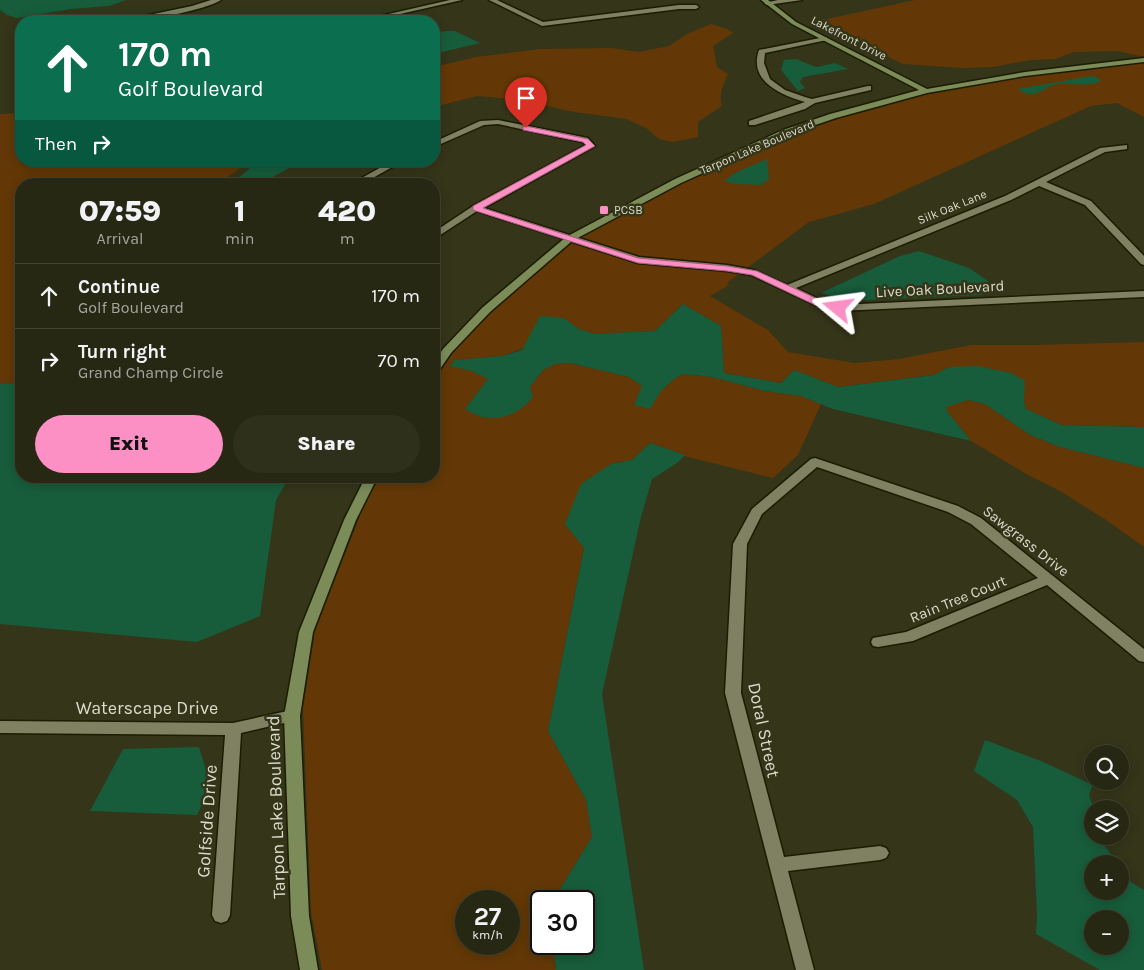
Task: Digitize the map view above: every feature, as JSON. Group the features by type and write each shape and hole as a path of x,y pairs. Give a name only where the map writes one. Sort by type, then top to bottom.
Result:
{"street":[{"path":"155,15 193,8 218,0"},
{"path":"389,15 459,0"},
{"path":"492,0 542,24 679,7 696,7"},
{"path":"765,2 800,0"},
{"name":"Lakefront Drive","path":"765,2 794,23 926,91"},
{"path":"812,101 798,98 773,87 764,78 760,60 762,52 825,39"},
{"name":"Tarpon Lake Boulevard","path":"440,362 486,310 569,239 678,181 786,132 833,116 926,91 1025,74 1144,60"},
{"path":"752,123 802,107 812,101 868,88"},
{"path":"440,142 483,123 498,122 585,140 591,146 476,208 440,232"},
{"name":"Silk Oak Lane","path":"788,288 1008,198 1103,150 1124,147"},
{"path":"366,178 388,167"},
{"path":"1040,182 1076,196 1088,203 1144,262"},
{"name":"Live Oak Boulevard","path":"476,208 638,260 727,268 754,273 828,306 851,308 1144,294"},
{"name":"Sawgrass Drive","path":"815,462 953,509 976,521 1144,657"},
{"name":"Doral Street","path":"805,970 733,693 740,544 757,512 815,462"},
{"name":"Tarpon Lake Boulevard","path":"309,970 300,916 292,716 306,632 350,520 368,483"},
{"name":"Rain Tree Court","path":"878,642 908,637 1049,579"},
{"name":"Waterscape Drive","path":"1,729 233,729 292,716"},
{"name":"Golfside Drive","path":"220,915 233,729"},
{"path":"777,865 880,853"}],"shaded area":[{"path":"0,0 126,0 109,6 71,9 35,15 15,15 15,17 0,10"},
{"path":"915,0 1144,0 1144,57 1117,51 1074,52 1056,59 1030,60 993,67 963,68 903,64 813,20 827,19"},
{"path":"711,24 733,33 713,46 717,67 728,74 721,94 722,106 698,122 698,137 673,142 659,139 646,128 626,119 568,111 529,101 477,96 440,105 440,66 476,57 540,49 612,48 639,52 669,46 687,34"},
{"path":"455,31 480,43 440,53 440,32"},
{"path":"796,59 816,67 835,63 848,69 803,77 800,82 805,88 798,91 781,70 784,60"},
{"path":"1144,61 1144,117 1117,103 1091,106 874,204 809,222 747,268 640,257 578,238 735,157 789,134 832,119 919,95 964,86"},
{"path":"1091,76 1097,77 1101,81 1091,84 1058,84 1033,94 1026,94 1018,89"},
{"path":"15,113 15,167 242,167 226,178 15,178 15,384 0,383 0,114"},
{"path":"767,159 769,179 761,185 737,184 724,181 735,173"},
{"path":"251,167 291,167 271,178 239,178"},
{"path":"570,243 635,263 740,273 727,283 729,285 710,296 768,330 788,352 855,363 899,359 971,345 1144,342 1144,427 1061,425 1026,409 1024,401 949,367 934,375 838,387 794,370 781,383 724,373 721,326 683,304 655,331 595,334 579,329 564,318 522,349 502,356 455,360 450,366 472,371 488,379 465,409 483,417 530,387 543,370 555,364 570,363 629,377 642,386 661,391 674,379 683,374 712,377 765,391 801,396 821,404 798,455 773,478 684,456 650,443 632,460 611,464 584,547 548,731 586,800 592,837 560,890 530,890 530,955 554,955 556,970 322,970 311,912 303,709 315,631 360,516 358,513 369,490 376,483 440,483 440,372 454,352 491,311"},
{"path":"919,251 969,268 988,281 981,295 846,301 821,293 900,256"},
{"path":"683,304 721,326 724,373 781,383 794,370 838,387 934,375 949,367 977,366 1011,373 1025,381 1024,401 1026,409 1061,425 1144,427 1144,468 1060,447 1030,435 985,404 968,400 946,407 947,411 971,441 833,409 801,396 765,391 712,377 683,374 674,379 661,391 650,409 634,405 642,386 629,377 570,363 555,364 543,370 530,387 533,397 523,407 511,414 490,418 478,416 465,409 488,379 472,371 450,366 455,360 502,356 522,350 540,316 564,318 579,329 595,334 655,331"},
{"path":"0,383 15,384 15,483 286,483 276,500 260,616 197,642 0,624"},
{"path":"968,400 985,404 1030,435 1060,447 1144,468 1144,547 1060,491 1028,475 971,441 947,411 946,406"},
{"path":"650,443 685,455 677,463 652,479 641,517 602,694 644,970 556,970 554,955 595,955 595,890 560,890 592,837 586,800 548,731 584,548 565,524 581,484 611,464 632,460"},
{"path":"985,740 1041,761 1084,781 1084,790 1091,790 1089,795 1091,800 1084,800 1084,845 1104,845 1111,855 1084,855 1084,900 1129,900 1129,879 1144,890 1144,970 1100,970 1036,934 1037,916 1033,827 1017,800 974,771"},
{"path":"199,747 211,786 197,815 90,811 123,749"}],"place":[{"name":"PCSB","path":"604,210"}],"route":[{"path":"526,128 585,140 591,146 476,208 638,260 727,268 754,273 819,303 838,308"}]}
